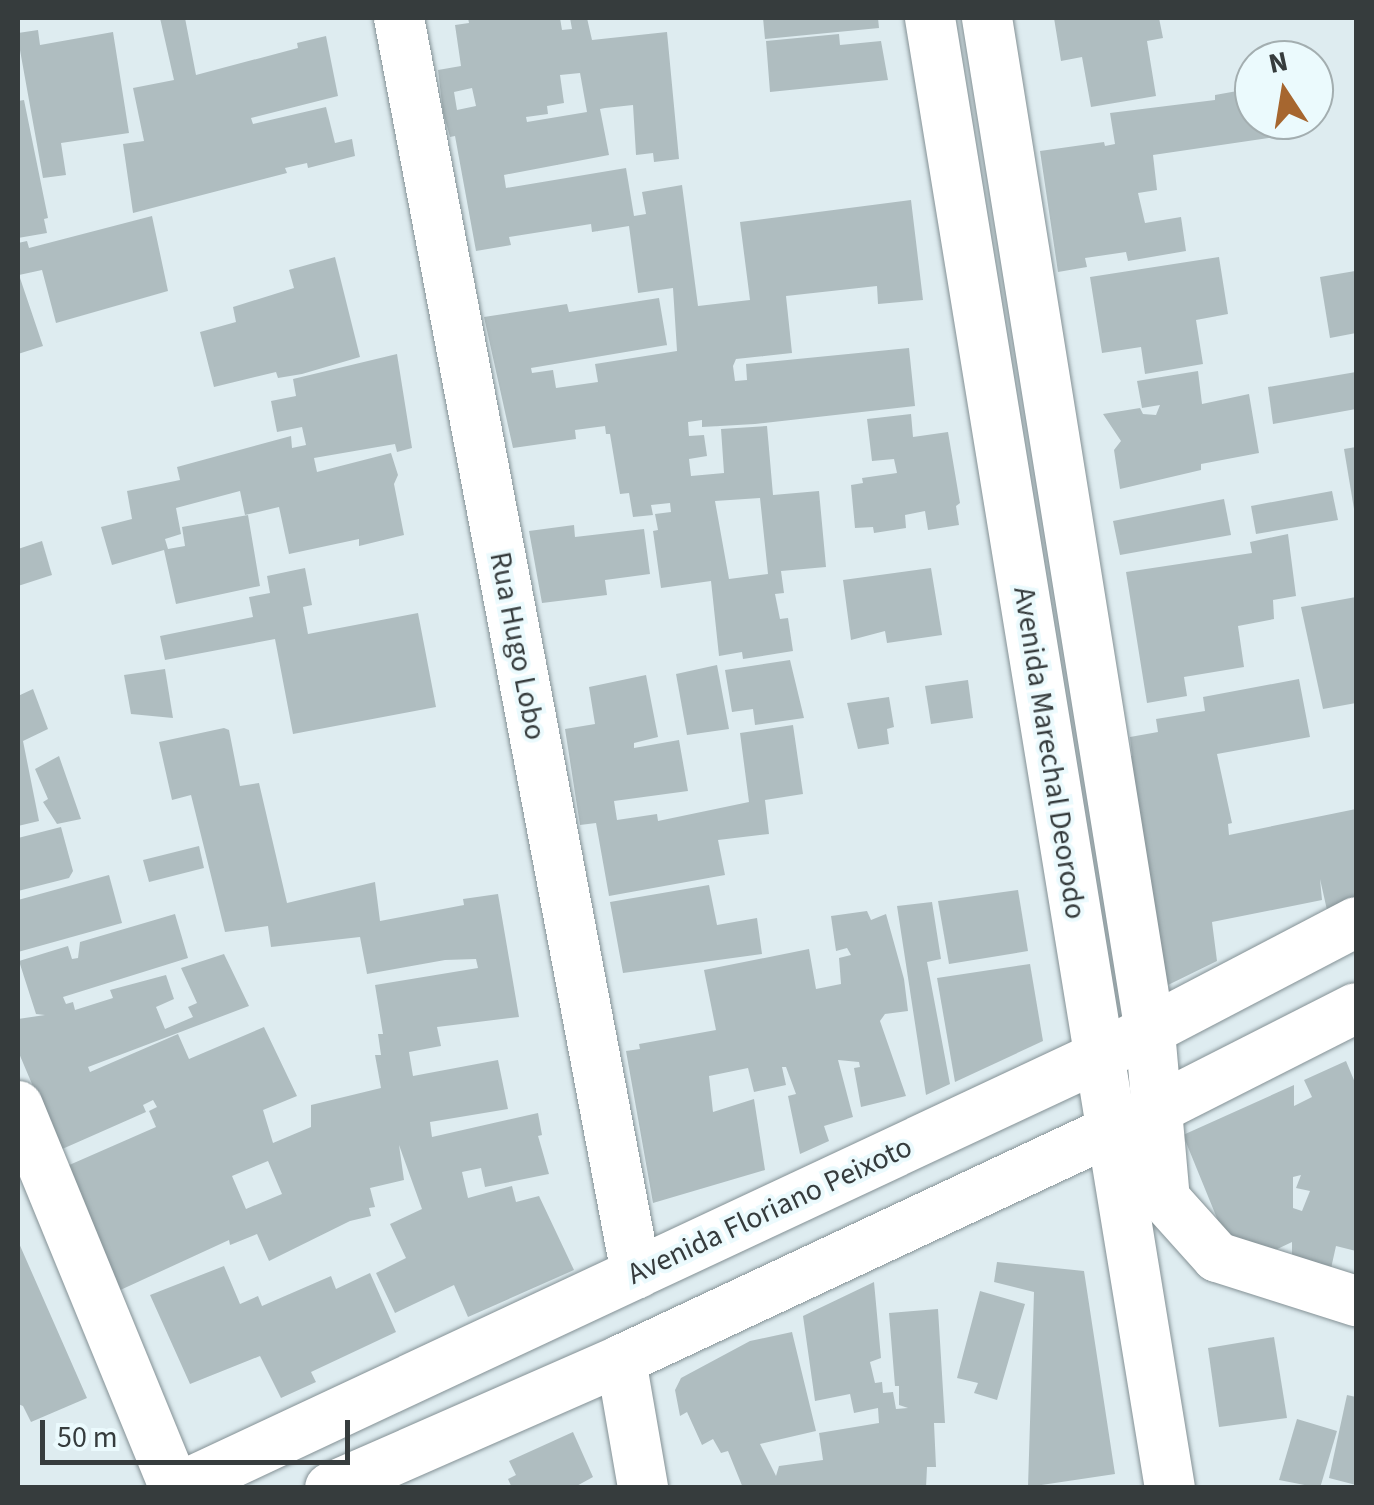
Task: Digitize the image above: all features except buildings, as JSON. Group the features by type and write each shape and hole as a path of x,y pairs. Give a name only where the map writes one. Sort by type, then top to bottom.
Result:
{"street":[{"name":"Rua Hugo Lobo","path":"399,18 636,1274"},
{"name":"Avenida Marechal Deorodo","path":"930,18 1170,1488"},
{"name":"Avenida Marechal Deorodo","path":"987,18 1150,1032 1165,1199 1216,1257 1356,1301"},
{"name":"Avenida Floriano Peixoto","path":"176,1488 1098,1057 1356,922"},
{"path":"350,1479 622,1360 1156,1110 1356,1008"},
{"path":"18,1106 176,1488"},
{"path":"622,1360 643,1488"},
{"path":"448,1362 447,1396 461,1413 482,1422"},
{"path":"336,1414 366,1433 350,1479"}]}
